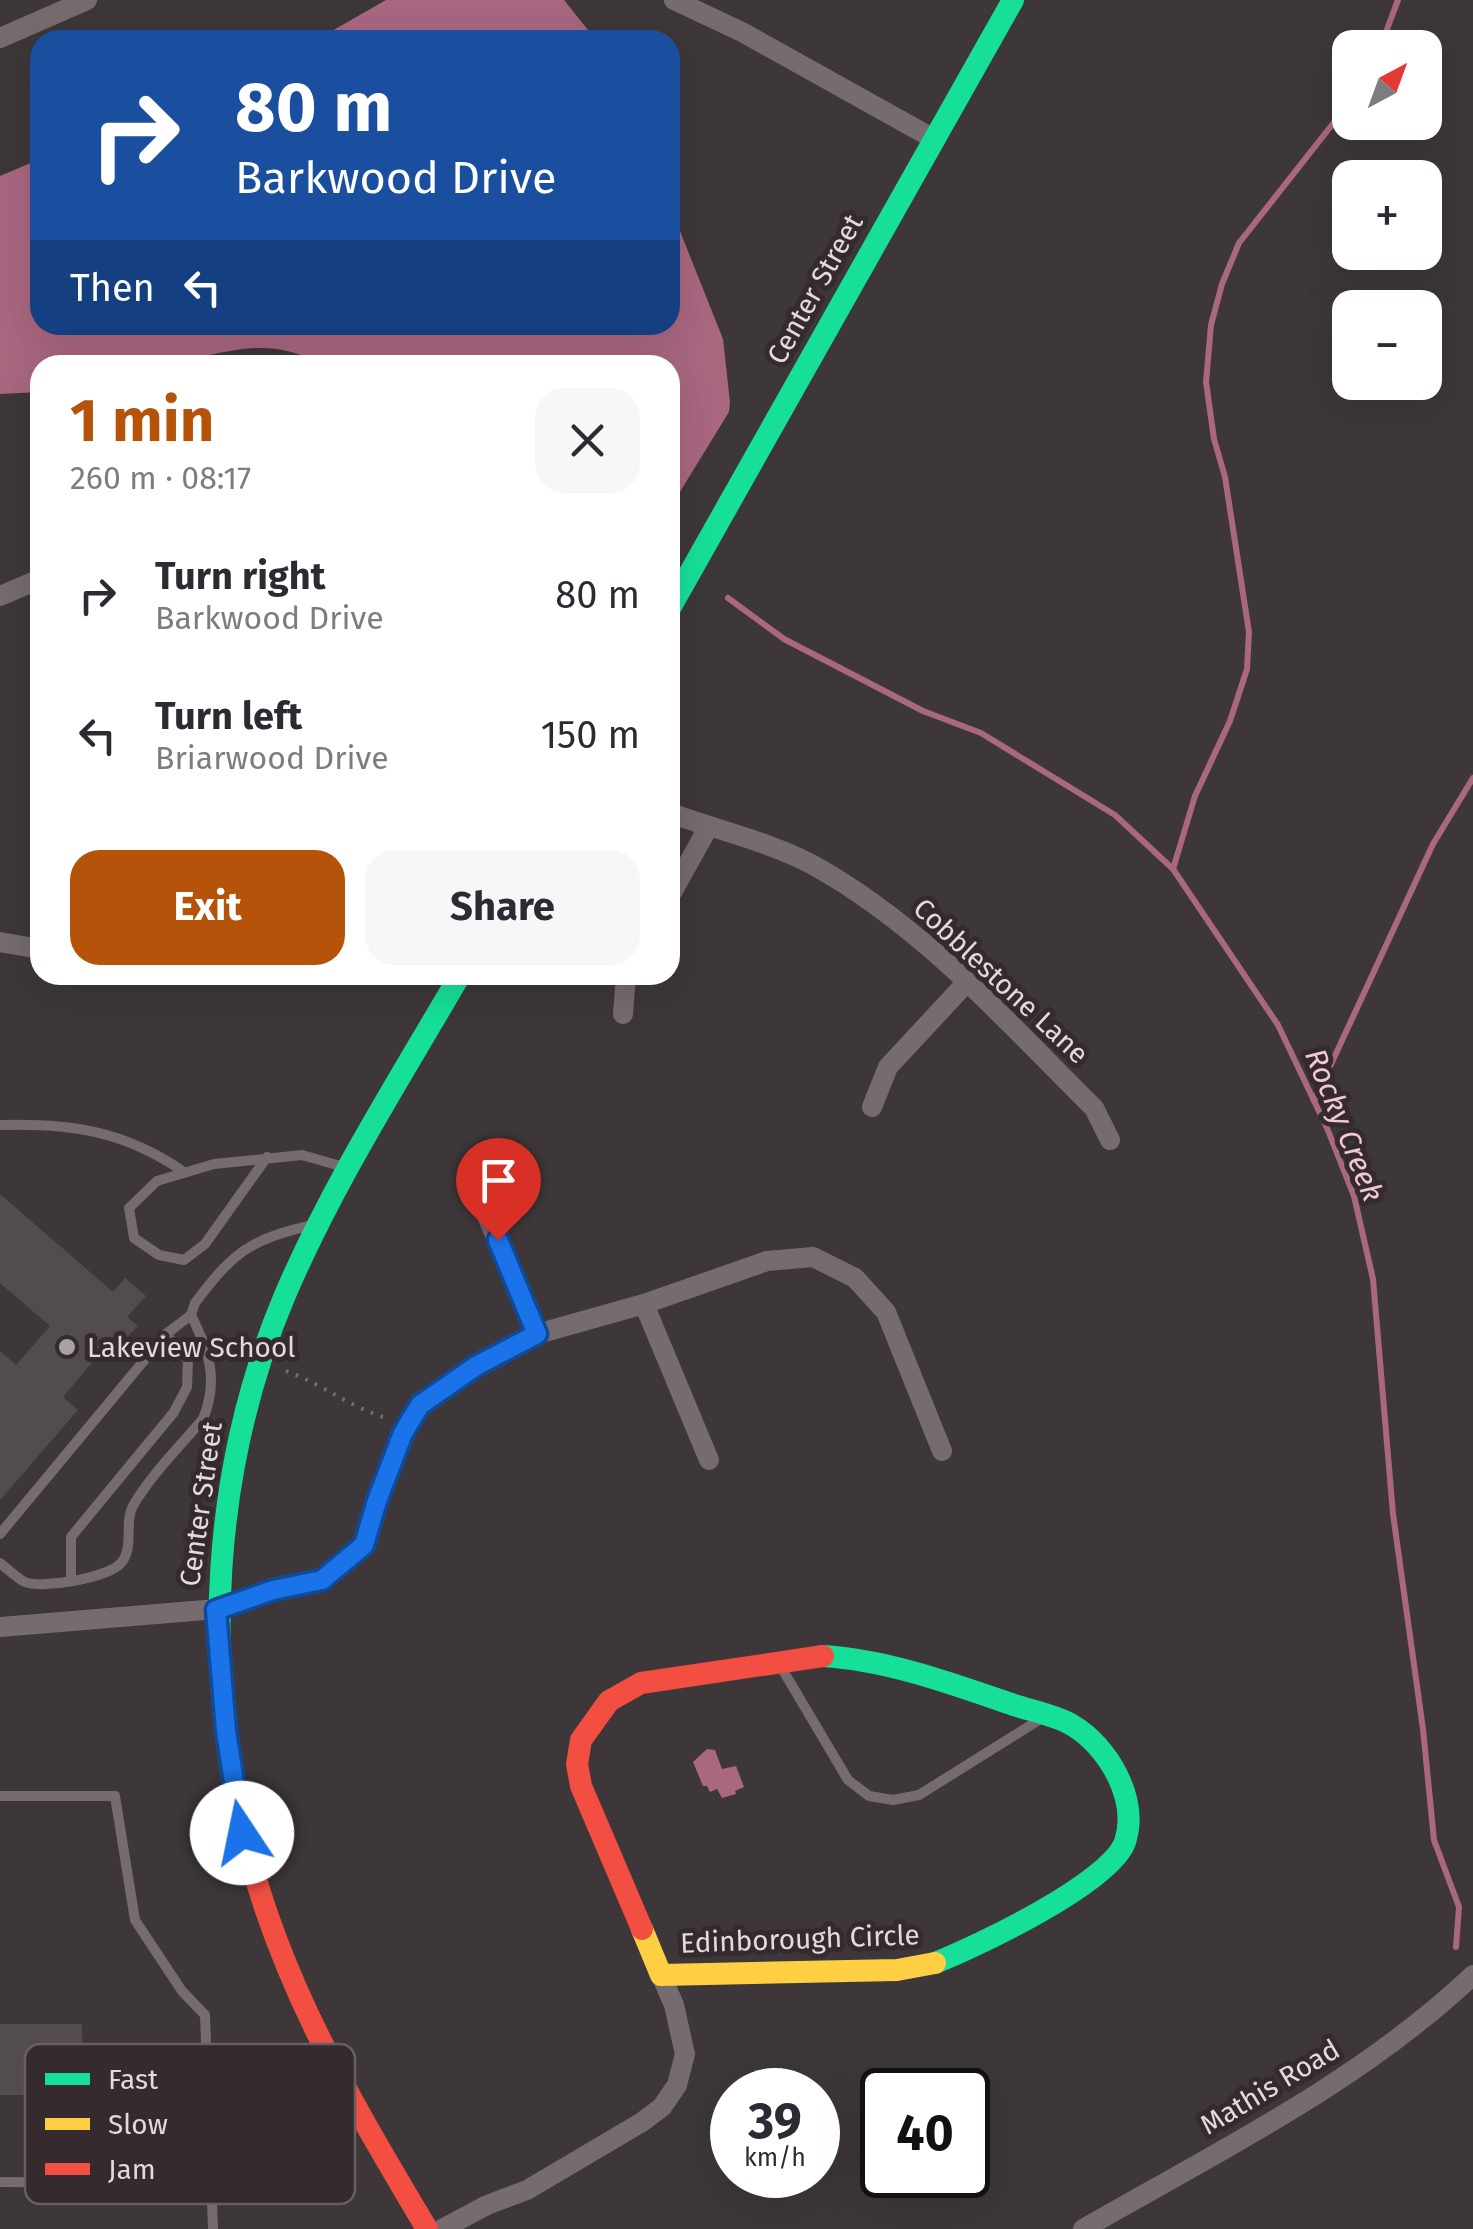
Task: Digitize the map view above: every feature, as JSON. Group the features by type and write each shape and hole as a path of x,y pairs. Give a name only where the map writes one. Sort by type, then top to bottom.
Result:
{"street":[{"path":"0,38 88,0"},
{"path":"674,0 742,32 934,139"},
{"name":"Center Street","path":"680,590 1012,0"},
{"path":"0,596 30,583"},
{"name":"Cobblestone Lane","path":"680,816 809,863 878,905 967,982 1094,1108 1110,1140"},
{"path":"680,878 709,826"},
{"path":"0,942 30,947"},
{"path":"872,1107 888,1067 967,982"},
{"name":"Center Street","path":"322,2044 271,1932 254,1881 232,1784 216,1610 226,1502 252,1384 283,1301 320,1223 454,985"},
{"path":"623,1014 625,985"},
{"path":"471,1178 537,1334"},
{"path":"0,1627 216,1610 273,1590 322,1580 364,1545 377,1501 420,1405 462,1376 537,1334 644,1304 766,1261 814,1257 855,1278 886,1312 942,1451"},
{"path":"644,1304 709,1460"},
{"name":"Edinborough Circle","path":"442,2229 487,2204 527,2190 642,2122 662,2106 677,2085 685,2054 674,2004 661,1975 582,1786 577,1764 581,1740 609,1701 642,1683 823,1656 858,1658 1072,1724 1097,1746 1116,1772 1127,1803 1125,1840 1109,1866 1031,1918 937,1963 896,1970 661,1975"},
{"name":"Mathis Road","path":"1083,2229 1308,2100 1385,2048 1473,1974"},
{"name":"Center Street","path":"355,2103 426,2229"}],"lane":[{"path":"0,1124 96,1130 153,1151 184,1172"},
{"path":"267,1157 205,1244 184,1260 158,1254 134,1238 129,1208 158,1181 184,1172 214,1164 267,1157 302,1155 350,1168"},
{"path":"0,1534 166,1334 191,1315 205,1290 246,1247 267,1235 320,1223"},
{"path":"0,1563 31,1584 94,1578 120,1564 128,1550 127,1524 132,1506 202,1419 213,1383 212,1363 191,1315"},
{"path":"71,1579 71,1537 174,1412 188,1387 188,1360 166,1334"},
{"path":"778,1662 848,1780 870,1796 892,1800 918,1795 1048,1714"},
{"path":"0,1796 116,1796 136,1920 182,1991 205,2016 206,2044"}],"path":[{"path":"281,1369 313,1381 355,1408 408,1426"}],"shaded area":[{"path":"386,0 564,0 588,30 334,30"},
{"path":"30,163 30,335 680,335 680,231 723,339 729,412 680,492 680,355 301,355 260,348 210,355 30,355 30,392 0,394 0,176"},
{"path":"707,1749 715,1750 722,1769 736,1766 744,1787 736,1794 722,1798 717,1789 710,1792 703,1786 693,1762"}],"building":[{"name":"Lakeview School","path":"0,1194 113,1292 125,1278 146,1296 127,1317 138,1326 122,1343 114,1336 63,1397 78,1410 0,1500 0,1351 16,1365 50,1326 0,1283"},
{"path":"0,2024 82,2024 82,2044 25,2044 25,2095 0,2095"}],"waterway":[{"path":"1387,30 1398,0"},
{"path":"1173,869 1195,796 1230,721 1247,669 1249,632 1206,382 1211,325 1239,243 1332,125"},
{"name":"Rocky Creek","path":"728,598 784,639 923,711 981,733 1115,815 1173,869 1278,1025 1354,1196 1373,1279 1393,1514 1434,1840 1459,1907 1456,1947"},
{"path":"1314,1101 1433,844 1473,778"}],"traffic: fast":[{"path":"680,590 1013,0"},
{"path":"247,1847 232,1779 220,1639 221,1568 242,1428 261,1361 304,1253 368,1132 454,985"},
{"path":"823,1656 872,1662 920,1674 1065,1722 1097,1746 1124,1792 1128,1809 1125,1842 1095,1876 1040,1912 935,1963"}],"traffic: slow":[{"path":"642,1929 661,1975 897,1970 935,1963"}],"traffic: jam":[{"path":"642,1929 581,1786 577,1764 581,1740 609,1701 641,1683 823,1656"},
{"path":"247,1847 280,1949 323,2044"},
{"path":"355,2105 427,2229"}],"place":[{"name":"Lakeview School","path":"67,1347"}],"route":[{"path":"242,1833 232,1784 216,1610 273,1590 322,1580 364,1545 403,1433 420,1405 476,1366 537,1334 498,1240"}]}
